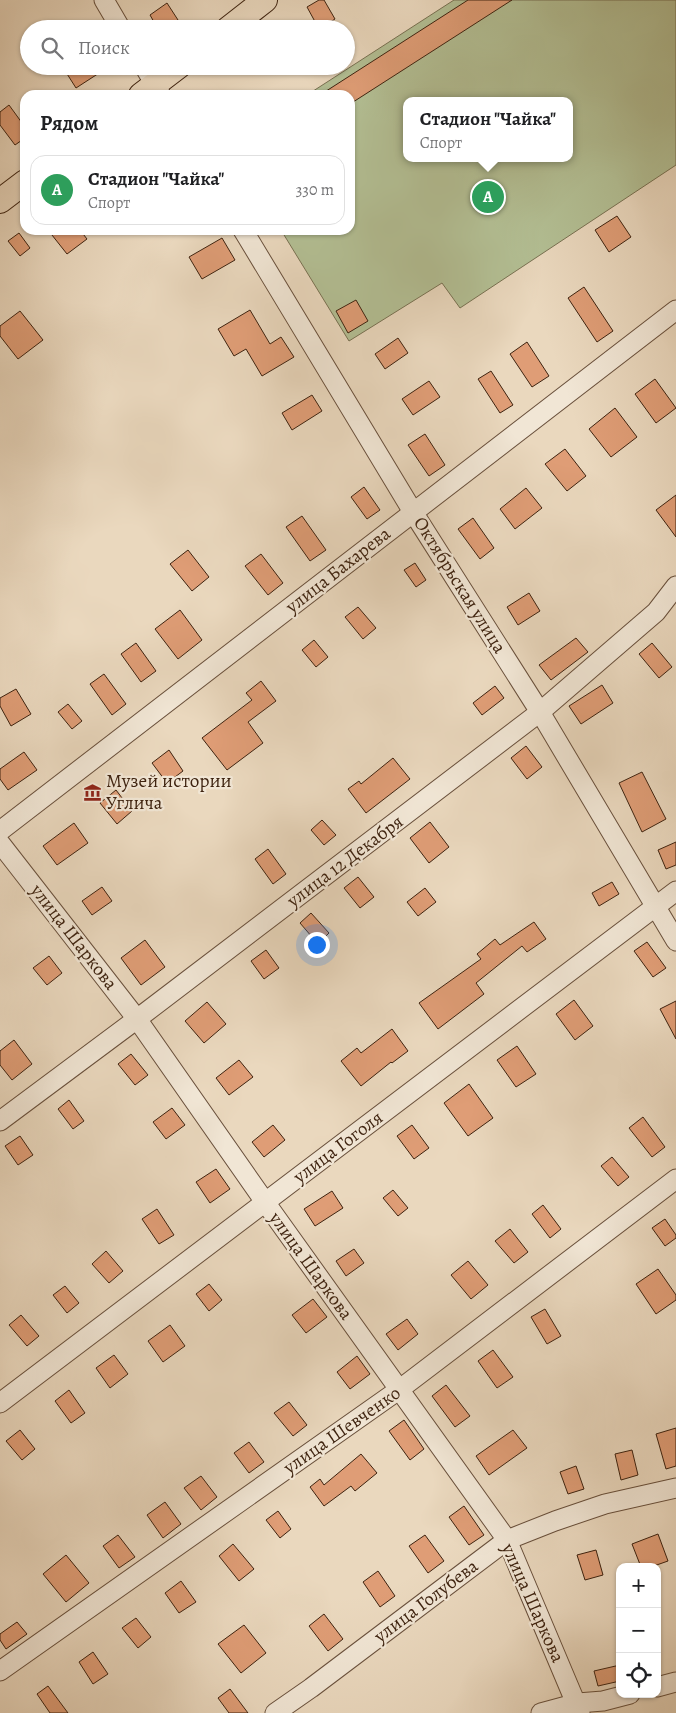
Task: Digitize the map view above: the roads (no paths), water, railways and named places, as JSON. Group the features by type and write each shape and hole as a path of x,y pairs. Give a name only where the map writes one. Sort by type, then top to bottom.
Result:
{"main road":[{"path":"239,20 265,0"},
{"path":"150,85 165,75"},
{"path":"0,201 20,186"}],"street":[{"path":"104,0 116,20"},
{"name":"Октябрьская улица","path":"246,235 413,512 540,712 676,941"},
{"name":"улица Бахарева","path":"0,831 676,310"},
{"name":"улица 12 Декабря","path":"0,1121 540,712 656,612 676,586"},
{"name":"улица Шаркова","path":"0,843 137,1019 265,1202 507,1540 579,1708"},
{"name":"улица Гоголя","path":"0,1403 676,891"},
{"name":"улица Шевченко","path":"0,1671 400,1389 676,1179"},
{"name":"улица Голубева","path":"274,1713 311,1688 507,1540 604,1504 676,1488"},
{"path":"661,1686 676,1682"},
{"path":"541,1713 579,1708 616,1698"}],"place":[{"name":"Стадион \"Чайка\"","path":"488,197"},
{"name":"Музей истории Углича","path":"92,792"}]}
